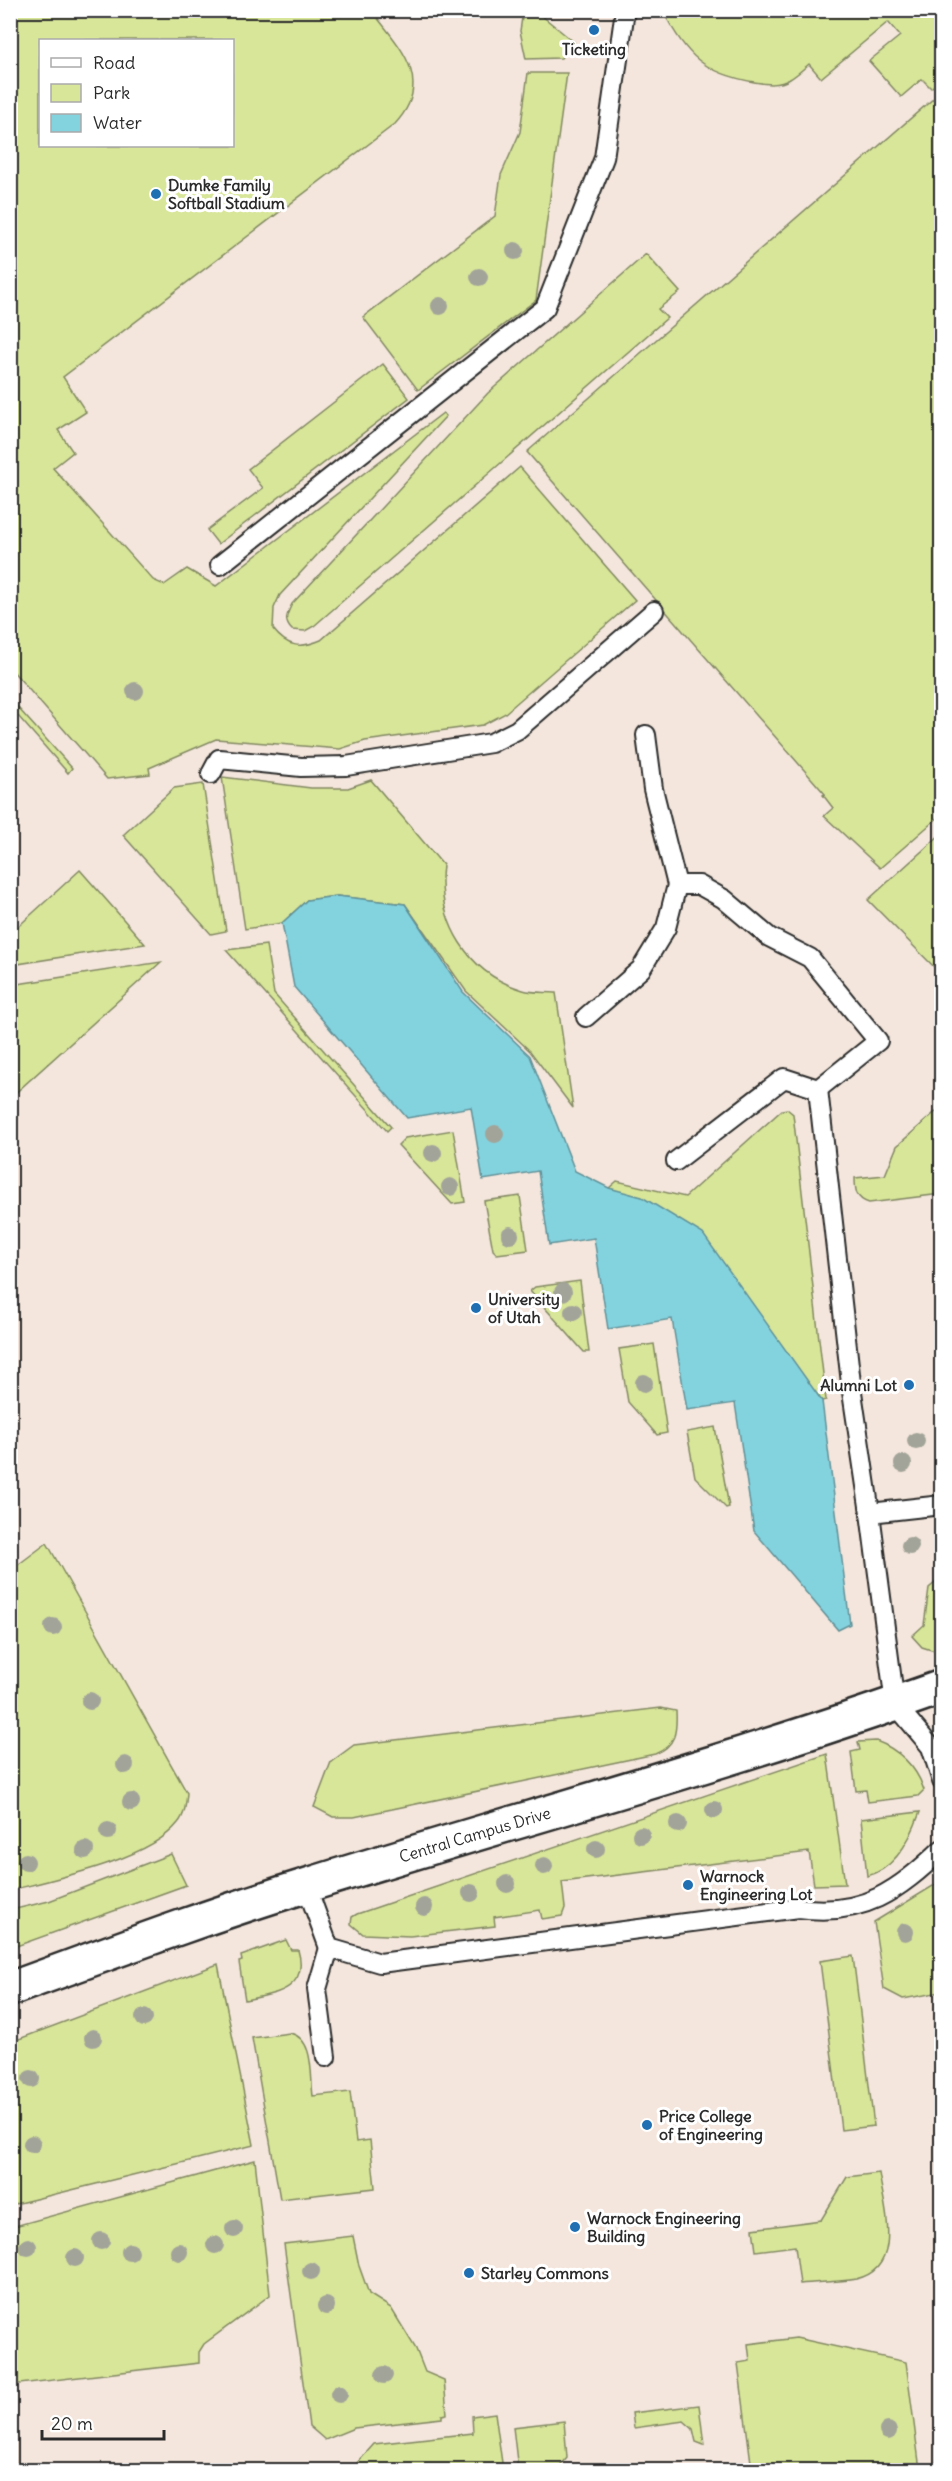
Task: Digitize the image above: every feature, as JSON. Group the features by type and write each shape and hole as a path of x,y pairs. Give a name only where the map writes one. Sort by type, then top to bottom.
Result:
{"street":[{"name":"Central Campus Drive","path":"10,1989 306,1885 720,1761 942,1687"}],"lane":[{"path":"220,565 545,309 604,158 625,10"},
{"path":"211,774 219,759 301,767 346,766 490,743 517,730 654,611"},
{"path":"586,1017 641,969 666,928 676,885 652,789 646,735"},
{"path":"676,885 699,885 724,898 769,937 810,958 879,1041 818,1089"},
{"path":"676,1161 783,1078 818,1089"},
{"path":"818,1089 852,1392 895,1704 931,1747 942,1781"},
{"path":"870,1513 942,1505"},
{"path":"329,1948 380,1963 799,1908 817,1911 860,1905 888,1894 912,1877 942,1849"},
{"path":"306,1885 329,1948 317,1989 326,2057"}],"shaded area":[{"name":"University of Utah","path":"11,11 941,11 941,2470 11,2470"}],"green space":[{"path":"10,11 372,11 402,51 409,65 413,79 412,93 407,108 395,124 63,377 86,412 58,430 73,452 53,468 153,580 164,585 187,569 216,586 443,413 446,416 280,595 274,608 273,629 283,640 294,645 307,645 321,640 520,467 635,600 504,714 483,725 365,741 340,749 216,739 149,768 150,774 107,779 11,669"},
{"path":"523,11 536,11 574,42 561,58 526,59 520,31"},
{"path":"663,11 941,11 941,79 931,88 922,79 901,97 869,61 900,36 888,22 821,78 809,64 781,83 763,83 737,78 698,60 680,40"},
{"path":"528,73 567,73 536,300 418,390 363,317 495,216 501,175 520,132"},
{"path":"941,92 941,815 880,868 824,816 833,808 823,795 825,794 527,452"},
{"path":"646,254 680,292 658,309 667,318 314,626 305,631 292,630 289,627 287,614 292,604 488,393"},
{"path":"383,364 409,398 218,544 207,530 263,488 248,469"},
{"path":"10,699 72,768 68,773 11,708"},
{"path":"222,777 311,788 348,788 371,780 443,865 442,886 445,906 451,925 472,958 486,972 503,982 527,991 556,993 573,1108 530,1051 466,991 405,904 337,896 307,900 282,923 245,929"},
{"path":"203,784 226,931 211,934 123,835 174,788"},
{"path":"941,834 941,974 868,900"},
{"path":"80,870 145,944 11,965 11,933"},
{"path":"266,945 274,994 391,1127 387,1131 226,950"},
{"path":"161,962 11,1097 11,985"},
{"path":"941,1107 939,1155 941,1194 869,1203 861,1199 856,1191 855,1178 885,1175 897,1146"},
{"path":"787,1109 793,1114 826,1400 822,1401 609,1188 617,1181 685,1197 782,1110"},
{"path":"453,1130 465,1202 452,1204 398,1145 405,1138"},
{"path":"520,1196 528,1250 497,1254 493,1250 484,1201"},
{"path":"580,1281 589,1352 584,1352 530,1291 535,1287"},
{"path":"654,1344 667,1433 657,1435 628,1402 619,1349"},
{"path":"715,1427 729,1507 726,1508 695,1477 687,1432"},
{"path":"47,1543 187,1793 187,1797 184,1813 178,1823 165,1836 146,1847 101,1866 11,1890 11,1570"},
{"path":"941,1578 941,1653 922,1647 912,1636 924,1625 929,1588"},
{"path":"661,1708 676,1711 676,1725 671,1742 655,1754 354,1817 333,1817 314,1807 331,1762 354,1745"},
{"path":"876,1741 892,1749 912,1766 924,1790 918,1796 868,1802 866,1790 856,1791 851,1752 860,1750 858,1742"},
{"path":"827,1754 845,1884 814,1885 809,1852 562,1882 565,1908 562,1916 542,1919 540,1910 494,1917 495,1926 410,1936 363,1934 351,1924 352,1917 357,1914"},
{"path":"920,1812 907,1842 894,1860 886,1867 867,1876 861,1819"},
{"path":"171,1854 186,1885 11,1948 11,1910 49,1901"},
{"path":"941,1881 941,1992 903,1999 884,1989 874,1922"},
{"path":"286,1940 291,1950 298,1950 299,1974 294,1982 278,1992 245,2000 239,1962 242,1961 241,1956"},
{"path":"853,1956 874,2126 841,2130 820,1961"},
{"path":"218,1964 254,2145 11,2205 11,2042"},
{"path":"290,2033 304,2042 307,2050 310,2059 313,2096 350,2092 356,2142 370,2140 375,2188 280,2199 252,2038"},
{"path":"255,2160 270,2295 204,2344 199,2352 199,2363 11,2385 11,2227"},
{"path":"879,2173 888,2235 881,2263 871,2273 856,2279 800,2284 795,2246 756,2251 753,2229 821,2220 847,2177"},
{"path":"353,2236 359,2266 369,2294 391,2308 416,2349 425,2372 444,2380 447,2414 442,2415 442,2418 354,2428 325,2440 309,2426 284,2244"},
{"path":"796,2338 906,2362 920,2470 752,2470 738,2363 750,2361 748,2344"},
{"path":"699,2405 704,2445 696,2442 693,2429 684,2421 634,2428 632,2413"},
{"path":"495,2413 503,2470 351,2470 374,2444 473,2433 472,2416"},
{"path":"564,2421 567,2458 557,2470 518,2470 513,2427"}],"water":[{"path":"337,896 405,904 463,992 530,1056 575,1171 609,1188 642,1197 703,1234 822,1401 850,1624 838,1630 754,1531 735,1403 687,1410 672,1319 608,1329 594,1238 549,1245 538,1171 483,1180 471,1107 407,1118 294,987 282,923 307,900"}],"place":[{"name":"Ticketing","path":"594,30"},
{"name":"Dumke Family Softball Stadium","path":"156,194"},
{"name":"University of Utah","path":"476,1308"},
{"name":"Alumni Lot","path":"909,1385"},
{"name":"Warnock Engineering Lot","path":"688,1885"},
{"name":"Price College of Engineering","path":"647,2125"},
{"name":"Warnock Engineering Building","path":"575,2227"},
{"name":"Starley Commons","path":"469,2273"}]}
